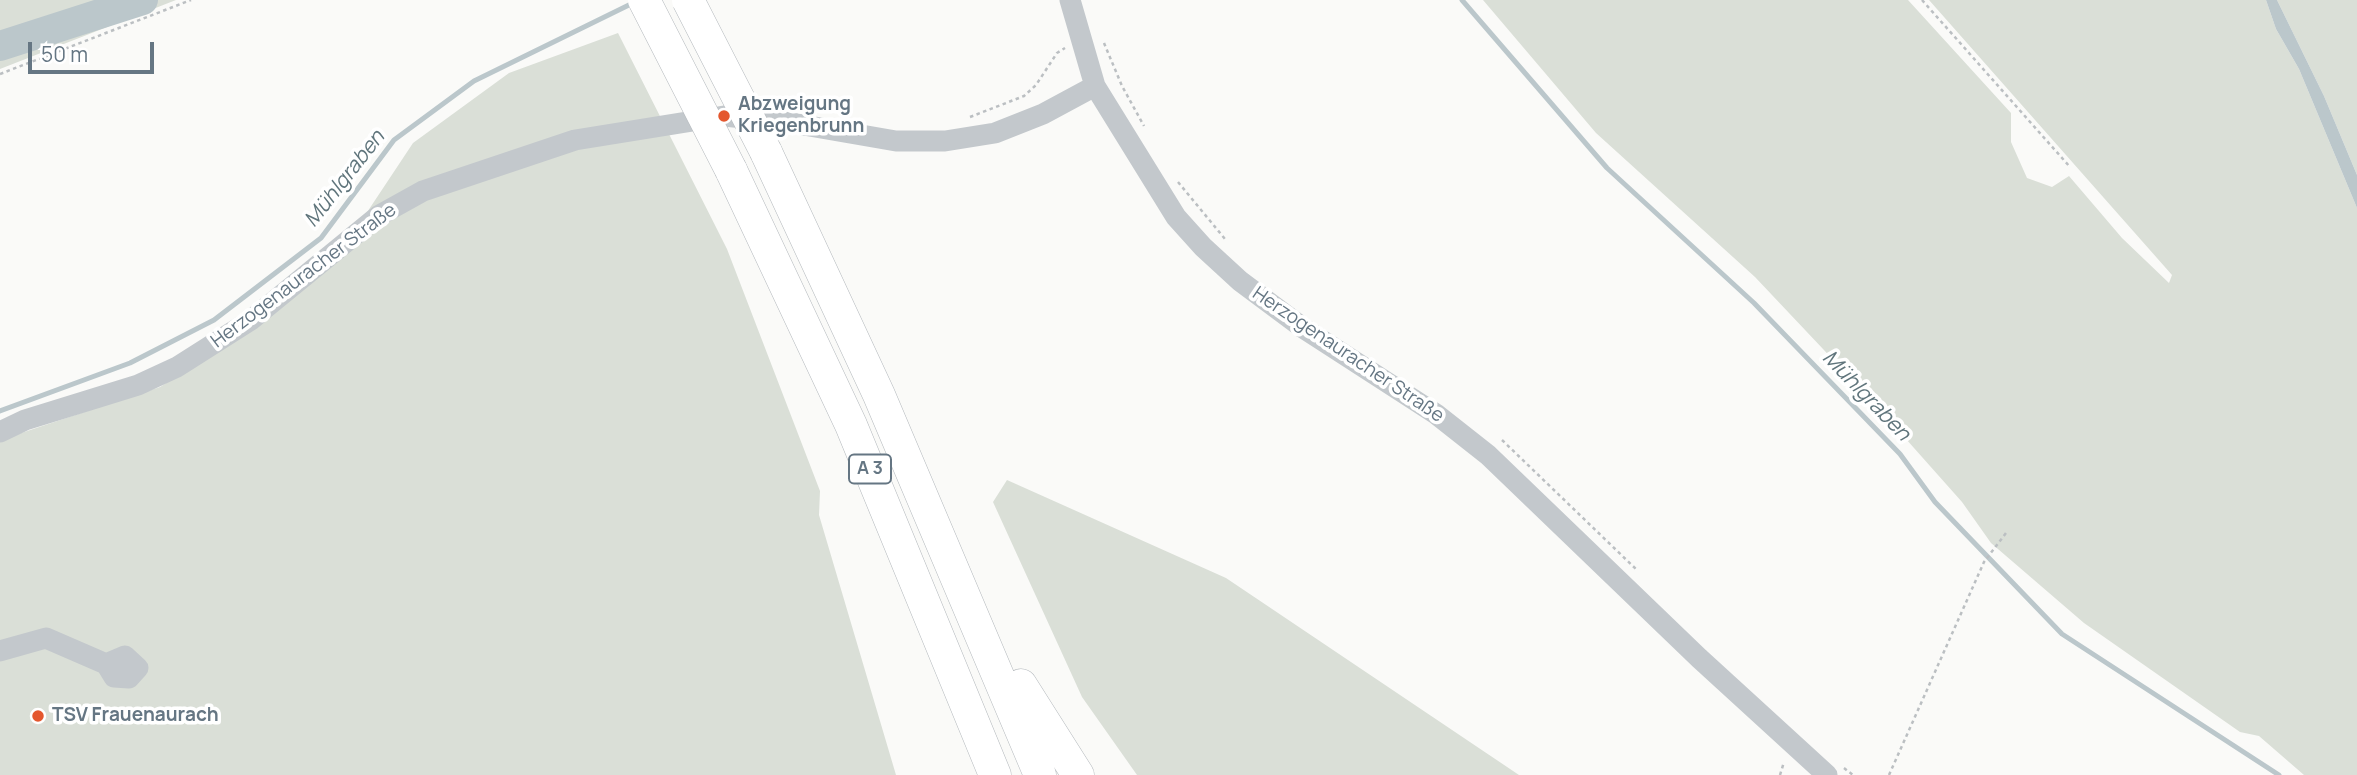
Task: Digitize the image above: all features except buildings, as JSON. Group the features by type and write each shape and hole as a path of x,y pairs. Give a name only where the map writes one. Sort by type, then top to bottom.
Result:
{"highway":[{"name":"A 3","path":"644,0 731,170 851,425 995,775"},
{"name":"A 3","path":"688,0 810,243 944,543 1040,775"},
{"path":"944,543 1037,715 1078,775"}],"street":[{"path":"1070,0 1095,86"},
{"name":"Herzogenauracher Straße","path":"0,432 25,420 138,384 177,367 251,320 378,216 423,191 575,140 724,117 792,123 896,141 945,141 995,133 1043,114 1095,86 1170,207 1203,247 1240,281 1303,328 1436,414 1488,454 1699,658 1827,775"},
{"path":"0,651 46,638 106,664"}],"path":[{"path":"0,74 191,0"},
{"path":"1922,0 2070,167"},
{"path":"1889,775 1984,562 2006,533"}],"shaded area":[{"path":"0,0 176,0 0,69"},
{"path":"1483,0 1908,0 2011,113 2011,142 2027,178 2052,187 2069,176 2122,238 2169,283 2172,275 1929,0 2266,0 2276,29 2299,69 2357,208 2357,775 2304,775 2259,736 2240,732 2084,623 1991,543 1962,502 1874,403 1755,277 1596,133"},
{"path":"2266,0 2277,0 2324,96 2357,175 2357,208 2299,69 2276,29"},
{"path":"2277,0 2357,0 2357,175 2324,96"},
{"path":"618,33 727,249 820,491 819,515 896,775 0,775 0,440 160,387 230,343 338,256 413,143 509,73"},
{"path":"1007,480 1226,578 1519,775 1137,775 1082,697 993,502"}],"waterway":[{"path":"0,46 143,0"},
{"name":"Mühlgraben","path":"1462,0 1607,168 1754,303 1900,454 1935,502 2062,634 2279,775"},
{"name":"Mühlgraben","path":"0,411 130,363 214,320 321,238 394,140 474,81 633,3"}],"place":[{"name":"Abzweigung Kriegenbrunn","path":"724,116"},
{"name":"TSV Frauenaurach","path":"38,716"}]}
